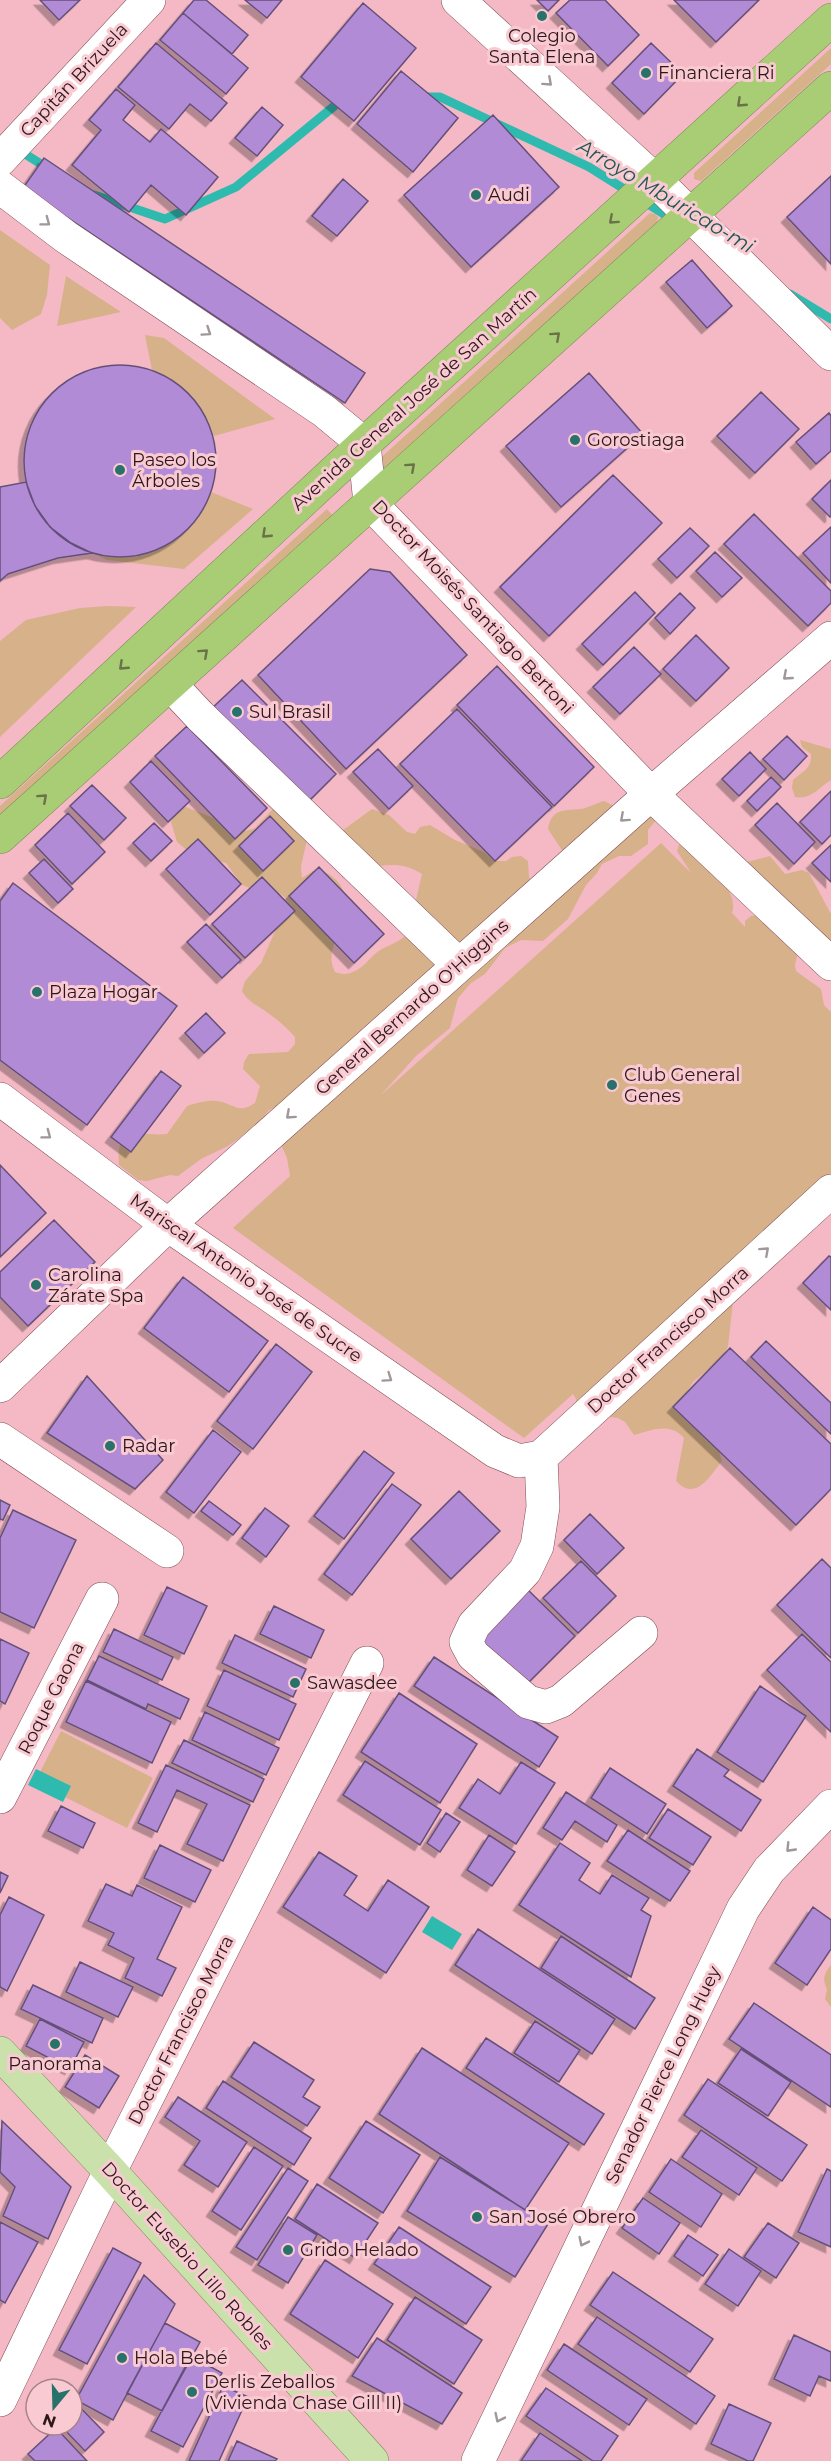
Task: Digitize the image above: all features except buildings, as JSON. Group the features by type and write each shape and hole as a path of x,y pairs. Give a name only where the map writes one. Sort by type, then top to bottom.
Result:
{"highway":[{"name":"Avenida General José de San Martín","path":"0,782 364,444 831,20"},
{"path":"0,837 831,88"}],"main road":[{"name":"Doctor Eusebio Lillo Robles","path":"0,2053 372,2461"}],"street":[{"name":"Capitán Brizuela","path":"0,160 148,0"},
{"path":"458,0 656,181 831,354"},
{"path":"0,187 66,237 324,411 364,444"},
{"name":"Doctor Moisés Santiago Bertoni","path":"364,444 370,503 651,794 831,964"},
{"name":"General Bernardo O'Higgins","path":"2,1379 168,1225 651,794 831,638"},
{"path":"170,684 459,965"},
{"name":"Mariscal Antonio José de Sucre","path":"0,1099 168,1225 495,1451 519,1461 541,1456"},
{"name":"Doctor Francisco Morra","path":"541,1456 831,1191"},
{"path":"0,1439 167,1551"},
{"path":"541,1456 543,1507 537,1546 525,1571 474,1625 466,1642 472,1655 528,1702 546,1707 561,1701 641,1634"},
{"name":"Roque Gaona","path":"0,1797 102,1599"},
{"name":"Doctor Francisco Morra","path":"0,2400 110,2171 367,1663"},
{"name":"Senador Pierce Long Huey","path":"478,2461 742,1908 769,1870 831,1806"}],"shaded area":[{"path":"831,48 831,64 701,181 694,179 694,173"},
{"path":"650,213 658,217 657,222 382,473 374,464"},
{"path":"0,230 50,265 47,295 41,314 12,330 0,318"},
{"path":"66,276 121,312 57,326"},
{"path":"145,335 164,338 275,419 214,436 203,413 190,396 183,389 152,370"},
{"path":"211,492 253,509 184,569 107,560 92,553 129,555 163,546 192,525 203,510"},
{"path":"327,509 333,516 0,820 0,806"},
{"path":"136,607 0,737 0,641 26,620 80,608"},
{"path":"800,740 831,749 831,780 806,797 795,797 792,788 793,780 803,772 811,759 811,754 802,747"},
{"name":"Club General Genes","path":"284,797 307,840 301,866 302,878 316,869 324,872 336,880 347,898 351,914 335,942 331,957 335,972 344,974 357,970 379,951 406,935 422,874 401,866 365,868 339,833 372,809 389,815 407,832 415,834 420,827 430,825 455,840 484,852 494,861 506,861 512,857 521,856 528,861 529,877 537,887 567,858 548,829 555,814 604,801 626,812 653,811 656,820 648,830 648,844 631,856 619,856 602,864 586,885 568,919 543,941 521,940 505,948 485,974 471,983 458,998 450,1028 416,1056 381,1095 661,843 691,873 677,851 680,842 707,864 730,893 733,903 732,913 745,927 745,921 751,916 758,915 775,935 798,952 796,971 821,989 824,1005 831,1012 831,1209 733,1302 725,1355 693,1382 685,1395 715,1440 722,1461 702,1485 690,1489 676,1481 684,1438 679,1433 660,1429 634,1435 625,1422 610,1417 588,1426 575,1419 576,1399 573,1394 524,1438 233,1228 290,1176 287,1158 279,1140 284,1103 269,1110 257,1125 228,1146 201,1159 178,1176 170,1175 147,1181 138,1180 119,1165 121,1142 126,1137 132,1134 167,1134 187,1106 213,1101 244,1108 255,1103 260,1086 243,1069 249,1054 288,1052 295,1044 295,1037 289,1030 250,1001 242,991 245,981 261,963 277,927 287,913 286,898 269,887 250,888 242,885 226,863 190,853 177,842 171,822 175,813 186,807 246,831 255,828"},
{"path":"770,856 785,874 802,870 809,873 831,914 831,975 743,873 747,862"},
{"path":"61,1731 153,1778 127,1828 35,1782"},
{"path":"831,1965 831,2007 825,1999 827,1989 824,1979"}],"water":[{"path":"36,1769 71,1786 63,1802 28,1785"},
{"path":"432,1916 462,1934 452,1950 422,1932"}],"waterway":[{"name":"Arroyo Mburicao-mi","path":"422,97 440,97 589,167 675,221"},
{"name":"Arroyo Mburicao-mi","path":"94,195 165,219 236,187 344,98"},
{"name":"Arroyo Mburicao-mi","path":"17,149 49,169"},
{"name":"Arroyo Mburicao-mi","path":"790,294 831,319"}],"place":[{"name":"Colegio Santa Elena","path":"542,16"},
{"name":"Financiera Ri","path":"646,73"},
{"name":"Audi","path":"476,195"},
{"name":"Gorostiaga","path":"575,440"},
{"name":"Paseo los Árboles","path":"120,470"},
{"name":"Sul Brasil","path":"237,712"},
{"name":"Plaza Hogar","path":"37,992"},
{"name":"Club General Genes","path":"612,1085"},
{"name":"Carolina Zárate Spa","path":"36,1285"},
{"name":"Radar","path":"110,1446"},
{"name":"Sawasdee","path":"295,1683"},
{"name":"Panorama","path":"55,2044"},
{"name":"San José Obrero","path":"477,2217"},
{"name":"Grido Helado","path":"288,2250"},
{"name":"Hola Bebé","path":"122,2358"},
{"name":"Derlis Zeballos (Vivienda Chase Gill II)","path":"192,2392"}]}
